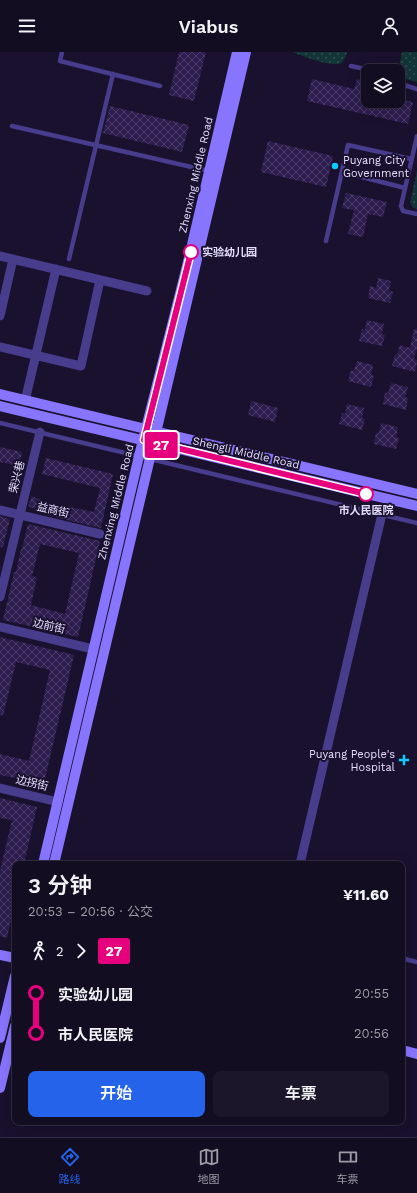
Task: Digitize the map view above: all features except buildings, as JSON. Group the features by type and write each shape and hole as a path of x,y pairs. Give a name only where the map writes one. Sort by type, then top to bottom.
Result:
{"street":[{"name":"Zhenxing Middle Road","path":"43,861 237,52"},
{"name":"Zhenxing Middle Road","path":"55,861 158,432 246,52"},
{"path":"0,256 147,291"},
{"path":"0,316 13,259"},
{"path":"25,400 56,269"},
{"path":"0,347 81,366 100,280"},
{"name":"Shengli Middle Road","path":"0,394 417,494"},
{"name":"Shengli Middle Road","path":"0,406 417,506"},
{"name":"荣兴巷","path":"0,597 40,432"},
{"name":"益商街","path":"0,510 100,534"},
{"path":"301,861 382,514"},
{"name":"边前街","path":"0,627 94,649"},
{"name":"边拐街","path":"0,788 58,802"},
{"path":"0,955 12,957"},
{"path":"0,1038 12,988"},
{"path":"0,1088 12,1038"},
{"path":"405,1051 417,1054"}],"lane":[{"path":"62,52 60,61 160,86"},
{"path":"351,66 361,68"},
{"path":"69,259 113,74"},
{"path":"405,85 417,89"},
{"path":"12,126 209,172"},
{"path":"417,136 401,206 403,211 417,214"},
{"path":"326,241 348,145 412,159"},
{"path":"342,172 405,188"},
{"path":"0,423 417,523"},
{"path":"405,959 417,962"}],"green space":[{"path":"293,52 347,52 341,63 331,64 317,61"},
{"path":"402,52 417,52 417,82 405,79 405,64 400,64"},
{"path":"417,171 417,209 413,208 410,202"}],"bus line":[{"name":"27","path":"191,252 144,440 366,494"}],"place":[{"name":"Puyang City Government","path":"335,166"},
{"name":"实验幼儿园","path":"191,252"},
{"name":"市人民医院","path":"366,494"},
{"name":"Puyang People's Hospital","path":"404,760"}]}
